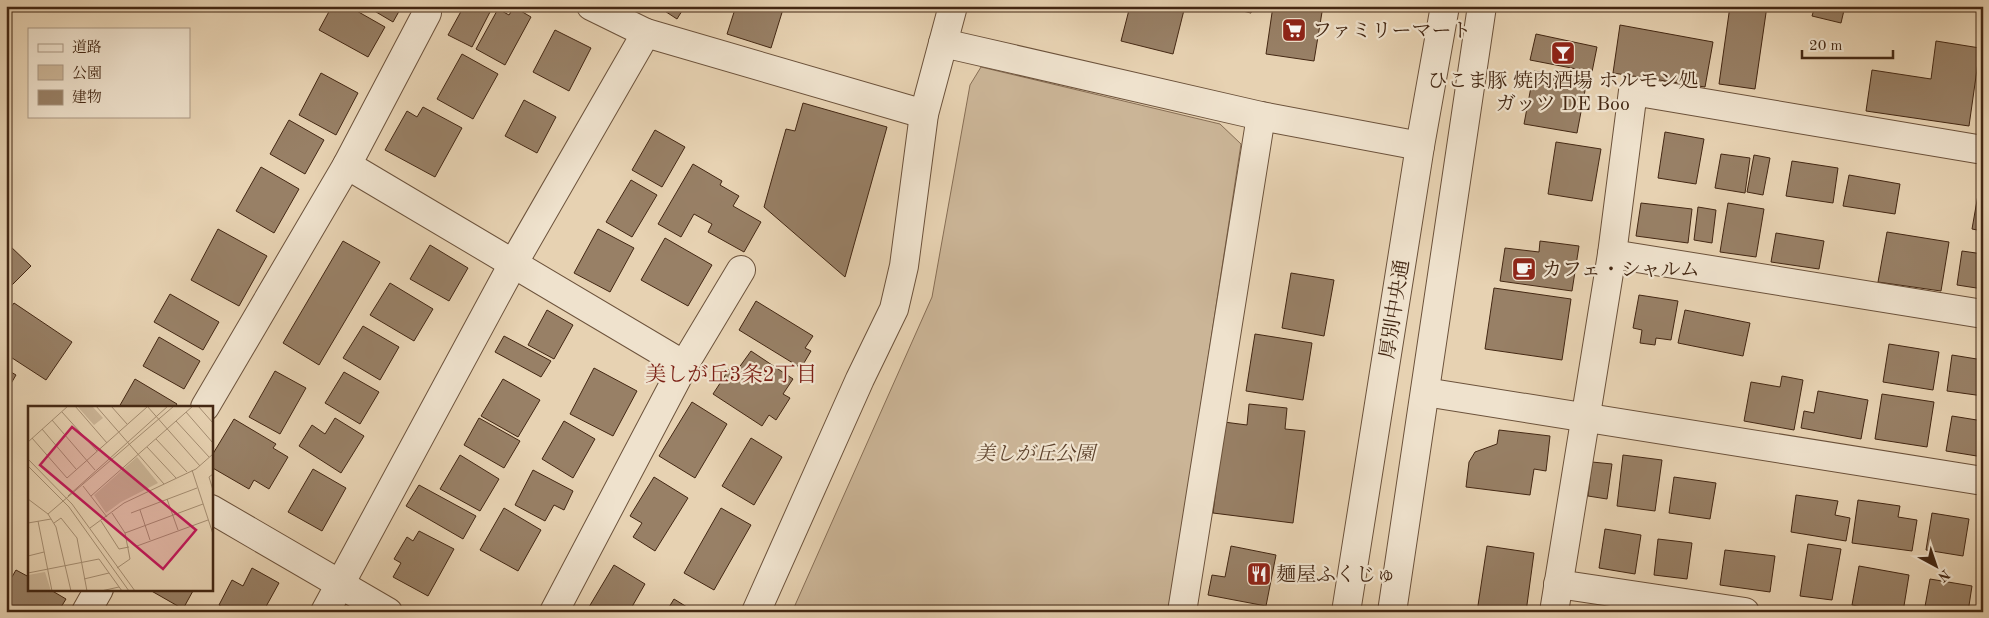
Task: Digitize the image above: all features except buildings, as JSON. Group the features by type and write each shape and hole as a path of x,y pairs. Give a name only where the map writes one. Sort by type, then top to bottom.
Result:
{"street":[{"path":"591,6 646,33 924,114"},
{"path":"756,612 860,379 894,309 904,266 924,114 953,6"},
{"name":"厚別中央通","path":"1346,612 1420,146 1445,6"},
{"path":"1392,612 1482,6"},
{"path":"206,406 347,165 427,14"},
{"path":"325,612 513,264 646,33"},
{"path":"943,43 1261,116 1420,146"},
{"path":"1554,612 1612,254 1633,92 1983,150"},
{"path":"1182,612 1261,116"},
{"path":"347,165 684,366"},
{"path":"1612,254 1983,314"},
{"path":"554,612 684,366 741,270"},
{"path":"1425,392 1983,481"},
{"path":"212,509 388,612"},
{"path":"1558,584 1745,612"},
{"path":"86,612 98,590"}],"green space":[{"name":"美しが丘公園","path":"981,67 1220,124 1241,144 1169,612 792,612 932,297 970,85"}],"place":[{"name":"ファミリーマート","path":"1294,30"},
{"name":"ひこま豚 焼肉酒場 ホルモン処 ガッツ DE Boo","path":"1563,53"},
{"name":"カフェ・シャルム","path":"1524,269"},
{"name":"麺屋ふくじゅ","path":"1259,574"}],"district":[{"name":"美しが丘3条2丁目","path":"731,374"}]}
